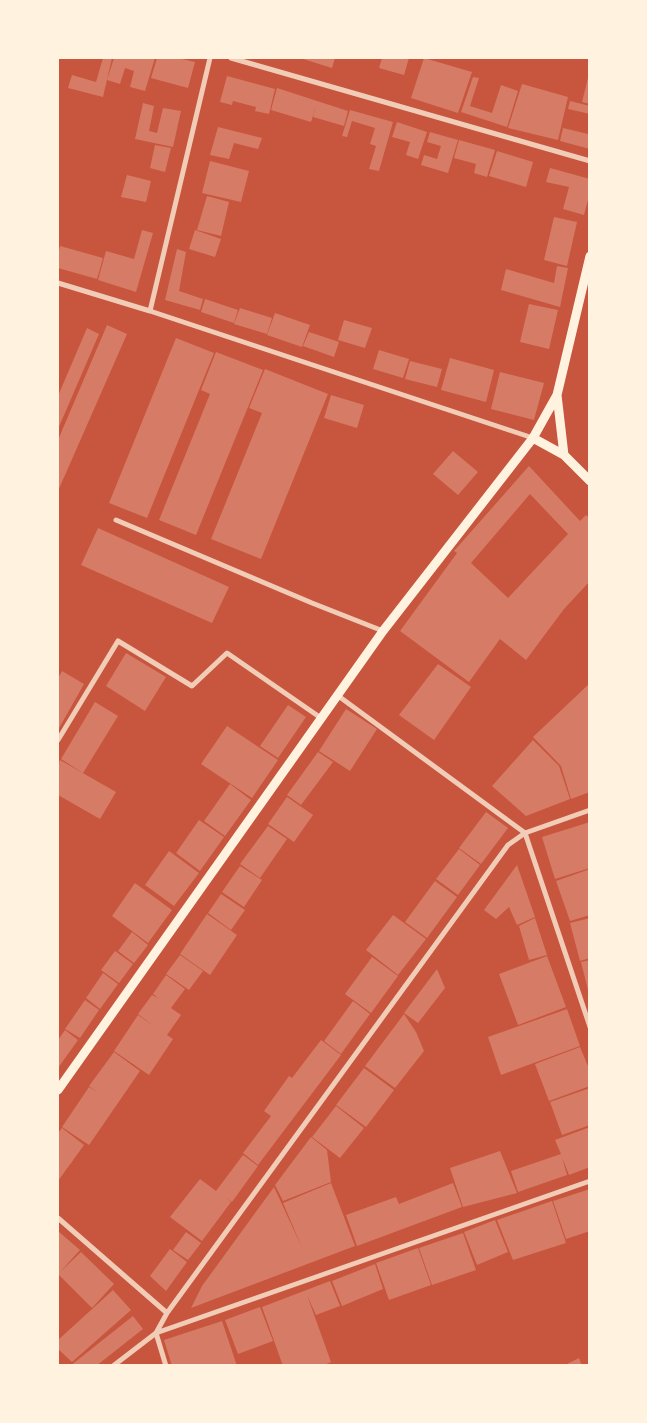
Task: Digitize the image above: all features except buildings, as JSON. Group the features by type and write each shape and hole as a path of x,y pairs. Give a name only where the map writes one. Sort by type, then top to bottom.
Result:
{"main road":[{"path":"58,1090 383,630 533,438 557,395 590,256"},
{"path":"557,395 564,455"},
{"path":"533,438 564,455 590,481"}],"street":[{"path":"150,311 210,58"},
{"path":"232,58 590,161"},
{"path":"58,283 150,311 533,438"},
{"path":"116,520 312,603 383,630"},
{"path":"58,740 118,641 192,686 228,653 321,718"},
{"path":"337,695 525,833 590,1027"},
{"path":"166,1366 156,1333 167,1313 508,845 525,833 590,810"},
{"path":"113,1366 156,1333 590,1181"},
{"path":"58,1218 167,1313"}]}
